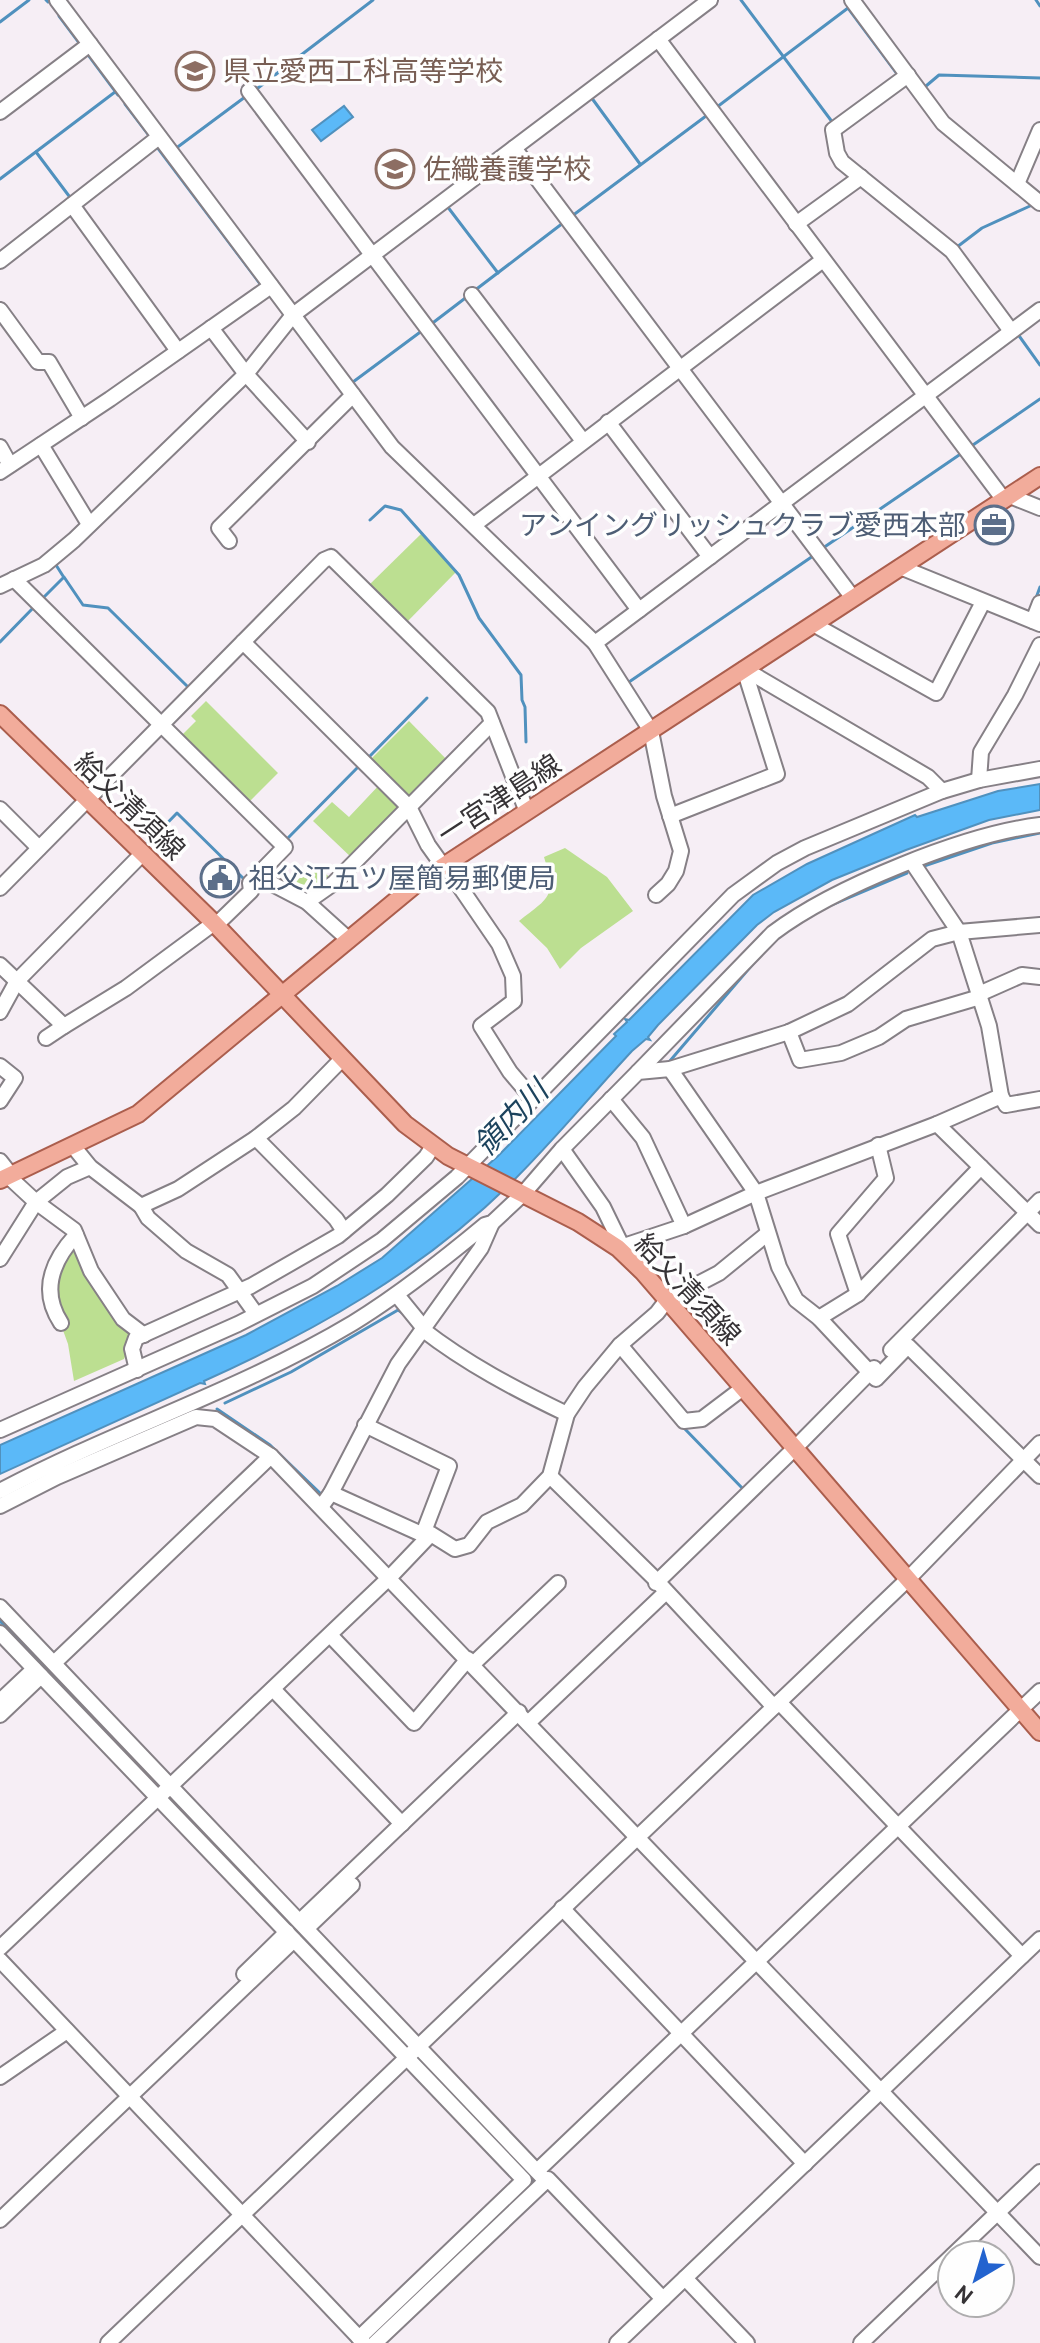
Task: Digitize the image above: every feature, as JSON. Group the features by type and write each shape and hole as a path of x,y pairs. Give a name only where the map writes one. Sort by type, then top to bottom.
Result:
{"main road":[{"name":"一宮津島線","path":"5,1173 73,1146 138,1114 416,884 1040,476"},
{"name":"給父清須線","path":"0,714 283,993 381,1101 433,1146 620,1247 1040,1732"}],"street":[{"path":"57,0 392,447 595,643 651,731 681,851 680,862 668,884 656,895"},
{"path":"0,586 44,565 74,540 246,374 293,315 710,0"},
{"path":"852,0 955,136 1040,203"},
{"path":"658,39 925,396 1007,498 1040,508"},
{"path":"0,112 90,44"},
{"path":"908,75 833,130 839,158 952,251 1011,331"},
{"path":"249,91 639,610"},
{"path":"1017,184 1040,130"},
{"path":"0,261 159,137"},
{"path":"514,148 853,598"},
{"path":"796,224 861,177"},
{"path":"72,205 178,351"},
{"path":"474,525 823,260"},
{"path":"0,447 5,468 271,286"},
{"path":"472,295 583,441"},
{"path":"0,310 38,362 49,362 82,418"},
{"path":"595,643 1040,310"},
{"path":"211,328 246,374 308,442"},
{"path":"229,541 219,528 353,395"},
{"path":"608,422 710,557"},
{"path":"41,445 89,524"},
{"path":"0,888 324,560 331,557 488,712 527,812"},
{"path":"900,567 1036,622 1040,603"},
{"path":"14,579 285,847 250,883 251,891 215,924 126,988 46,1038"},
{"path":"813,624 936,693 983,602"},
{"path":"243,642 409,807 428,845 490,929 511,968 514,1001 481,1026 510,1072 533,1099"},
{"path":"979,780 981,752 1040,645"},
{"path":"744,669 917,770 942,791"},
{"path":"670,816 777,774 744,669"},
{"path":"307,902 334,883 492,723"},
{"path":"0,1430 256,1314 313,1286 352,1261 428,1204 470,1166 687,941 749,883 805,848 942,791 979,780 1040,769"},
{"path":"0,809 39,848"},
{"path":"321,1507 398,1364 481,1248 492,1223 773,933 820,902 912,862 994,834 1040,825"},
{"path":"0,1012 17,981 142,854"},
{"path":"912,862 959,932 989,1026 1001,1096 1006,1105 1040,1099"},
{"path":"257,876 307,902 349,940"},
{"path":"638,1072 670,1069 789,1032 848,1004 932,939 959,932 1040,925"},
{"path":"0,965 64,1026"},
{"path":"789,1032 800,1060 841,1053 879,1037 906,1019 979,996 1022,975 1040,977"},
{"path":"141,1206 178,1189 256,1138 294,1108 342,1059"},
{"path":"0,1066 15,1078 0,1101"},
{"path":"670,1069 756,1193 779,1267 796,1300 819,1318 873,1376"},
{"path":"562,1149 603,1207 620,1247 684,1226 756,1193 937,1124 1001,1096"},
{"path":"611,1099 643,1138 684,1226"},
{"path":"937,1124 981,1167 1036,1212"},
{"path":"256,1138 336,1219 344,1231"},
{"path":"858,1294 838,1234 886,1178 878,1145"},
{"path":"73,1146 90,1167 141,1206 148,1218 174,1242 228,1275 256,1314"},
{"path":"137,1370 132,1349 136,1338 241,1291 344,1231 387,1195 426,1157 433,1146"},
{"path":"0,1259 36,1202 67,1177 90,1167"},
{"path":"819,1318 858,1294 981,1167"},
{"path":"5,1173 36,1202 74,1230 91,1271 123,1319 144,1335"},
{"path":"873,1376 908,1346 1036,1212"},
{"path":"304,1925 664,1591 1036,1212"},
{"path":"0,1491 46,1466 287,1359 397,1295 485,1225 492,1223"},
{"path":"331,1493 425,1536 431,1534 455,1549 469,1545 487,1522 522,1505 550,1476 567,1414 620,1345 657,1313 667,1300 719,1273 767,1234"},
{"path":"61,1323 54,1312 48,1283 61,1251 76,1235"},
{"path":"397,1295 423,1328 456,1355 502,1383 567,1414"},
{"path":"620,1345 684,1421 702,1419 743,1388"},
{"path":"908,1346 1040,1476"},
{"path":"0,1506 57,1477 196,1417 215,1419 267,1453 390,1577 1040,2257"},
{"path":"0,1948 390,1577 425,1536 449,1466 365,1425"},
{"path":"108,2343 908,1579 1040,1443"},
{"path":"51,1660 267,1453"},
{"path":"550,1476 653,1577 1022,1956"},
{"path":"330,1635 414,1723 471,1662 558,1583"},
{"path":"0,1607 663,2299"},
{"path":"0,1633 524,2180 360,2340 0,1960"},
{"path":"0,1701 38,1672"},
{"path":"0,1715 38,1672"},
{"path":"273,1689 402,1824"},
{"path":"375,2343 684,2037 1023,1713 1040,1691"},
{"path":"1023,1713 1040,1701"},
{"path":"304,1925 402,1824 527,1721"},
{"path":"562,1908 805,2164"},
{"path":"0,2220 291,1936"},
{"path":"617,2343 1040,1939"},
{"path":"0,2077 67,2031"},
{"path":"980,2239 1040,2172"},
{"path":"973,2239 1040,2184"},
{"path":"861,2343 936,2272"},
{"path":"685,2278 747,2343"},
{"path":"874,2343 936,2283"}],"green space":[{"path":"421,534 456,572 405,624 367,587"},
{"path":"206,701 278,773 247,804 180,737 196,721 191,716"},
{"path":"409,721 450,763 411,803 367,763"},
{"path":"382,782 403,804 353,859 313,821 332,802 349,817"},
{"path":"565,848 607,877 633,911 581,948 560,969 547,948 519,921 548,895 550,880 544,857"},
{"path":"315,865 333,880 306,899 287,889"},
{"path":"70,1246 77,1249 134,1334 124,1359 74,1381 68,1344 56,1311 53,1276"}],"water":[{"path":"344,106 353,117 321,141 312,130"},
{"path":"1040,784 1040,810 989,820 832,880 774,912 757,925 658,1025 648,1037 650,1040 646,1039 632,1051 509,1185 440,1245 403,1272 326,1320 204,1381 205,1384 200,1383 0,1474 0,1445 246,1335 382,1258 498,1156 616,1036 614,1034 627,1022 625,1019 629,1020 753,895 807,864 915,815 917,817 998,791"}],"waterway":[{"path":"0,22 29,0"},
{"path":"254,91 373,0"},
{"path":"741,0 833,123"},
{"path":"1036,0 1040,6"},
{"path":"717,107 848,8 898,75"},
{"path":"59,16 80,44"},
{"path":"86,52 118,95"},
{"path":"926,86 939,75 1040,78"},
{"path":"0,179 115,92"},
{"path":"175,149 245,97"},
{"path":"591,97 640,164"},
{"path":"125,104 151,138"},
{"path":"572,216 706,116"},
{"path":"157,147 261,285"},
{"path":"36,152 72,200"},
{"path":"447,206 498,273"},
{"path":"957,247 982,228 1030,206"},
{"path":"474,291 563,223"},
{"path":"430,325 468,296"},
{"path":"353,382 423,330"},
{"path":"1017,333 1040,365"},
{"path":"970,447 1040,399"},
{"path":"823,548 962,453"},
{"path":"370,520 385,506 401,510 459,575 479,618 521,675 526,742"},
{"path":"629,682 813,556"},
{"path":"56,565 63,576"},
{"path":"41,600 64,577 83,605 108,608 190,686"},
{"path":"1036,598 1040,587"},
{"path":"0,642 34,607"},
{"path":"368,758 427,698"},
{"path":"285,841 361,764"},
{"path":"144,847 177,813 246,881"},
{"path":"924,866 992,843 1040,833"},
{"path":"831,905 907,873"},
{"path":"669,1062 758,958"},
{"path":"225,1403 291,1372 398,1310 407,1316"},
{"path":"217,1409 270,1445 321,1494"},
{"path":"683,1427 745,1491"},
{"path":"0,1621 160,1788"},
{"path":"169,1797 409,2048"},
{"path":"416,2055 534,2179 528,2185"},
{"path":"368,2340 463,2248"}],"place":[{"name":"県立愛西工科高等学校","path":"195,71"},
{"name":"佐織養護学校","path":"395,169"},
{"name":"アンイングリッシュクラブ愛西本部","path":"994,525"},
{"name":"祖父江五ツ屋簡易郵便局","path":"220,878"}],"water label":[{"name":"領内川","path":"511,1118"}]}
